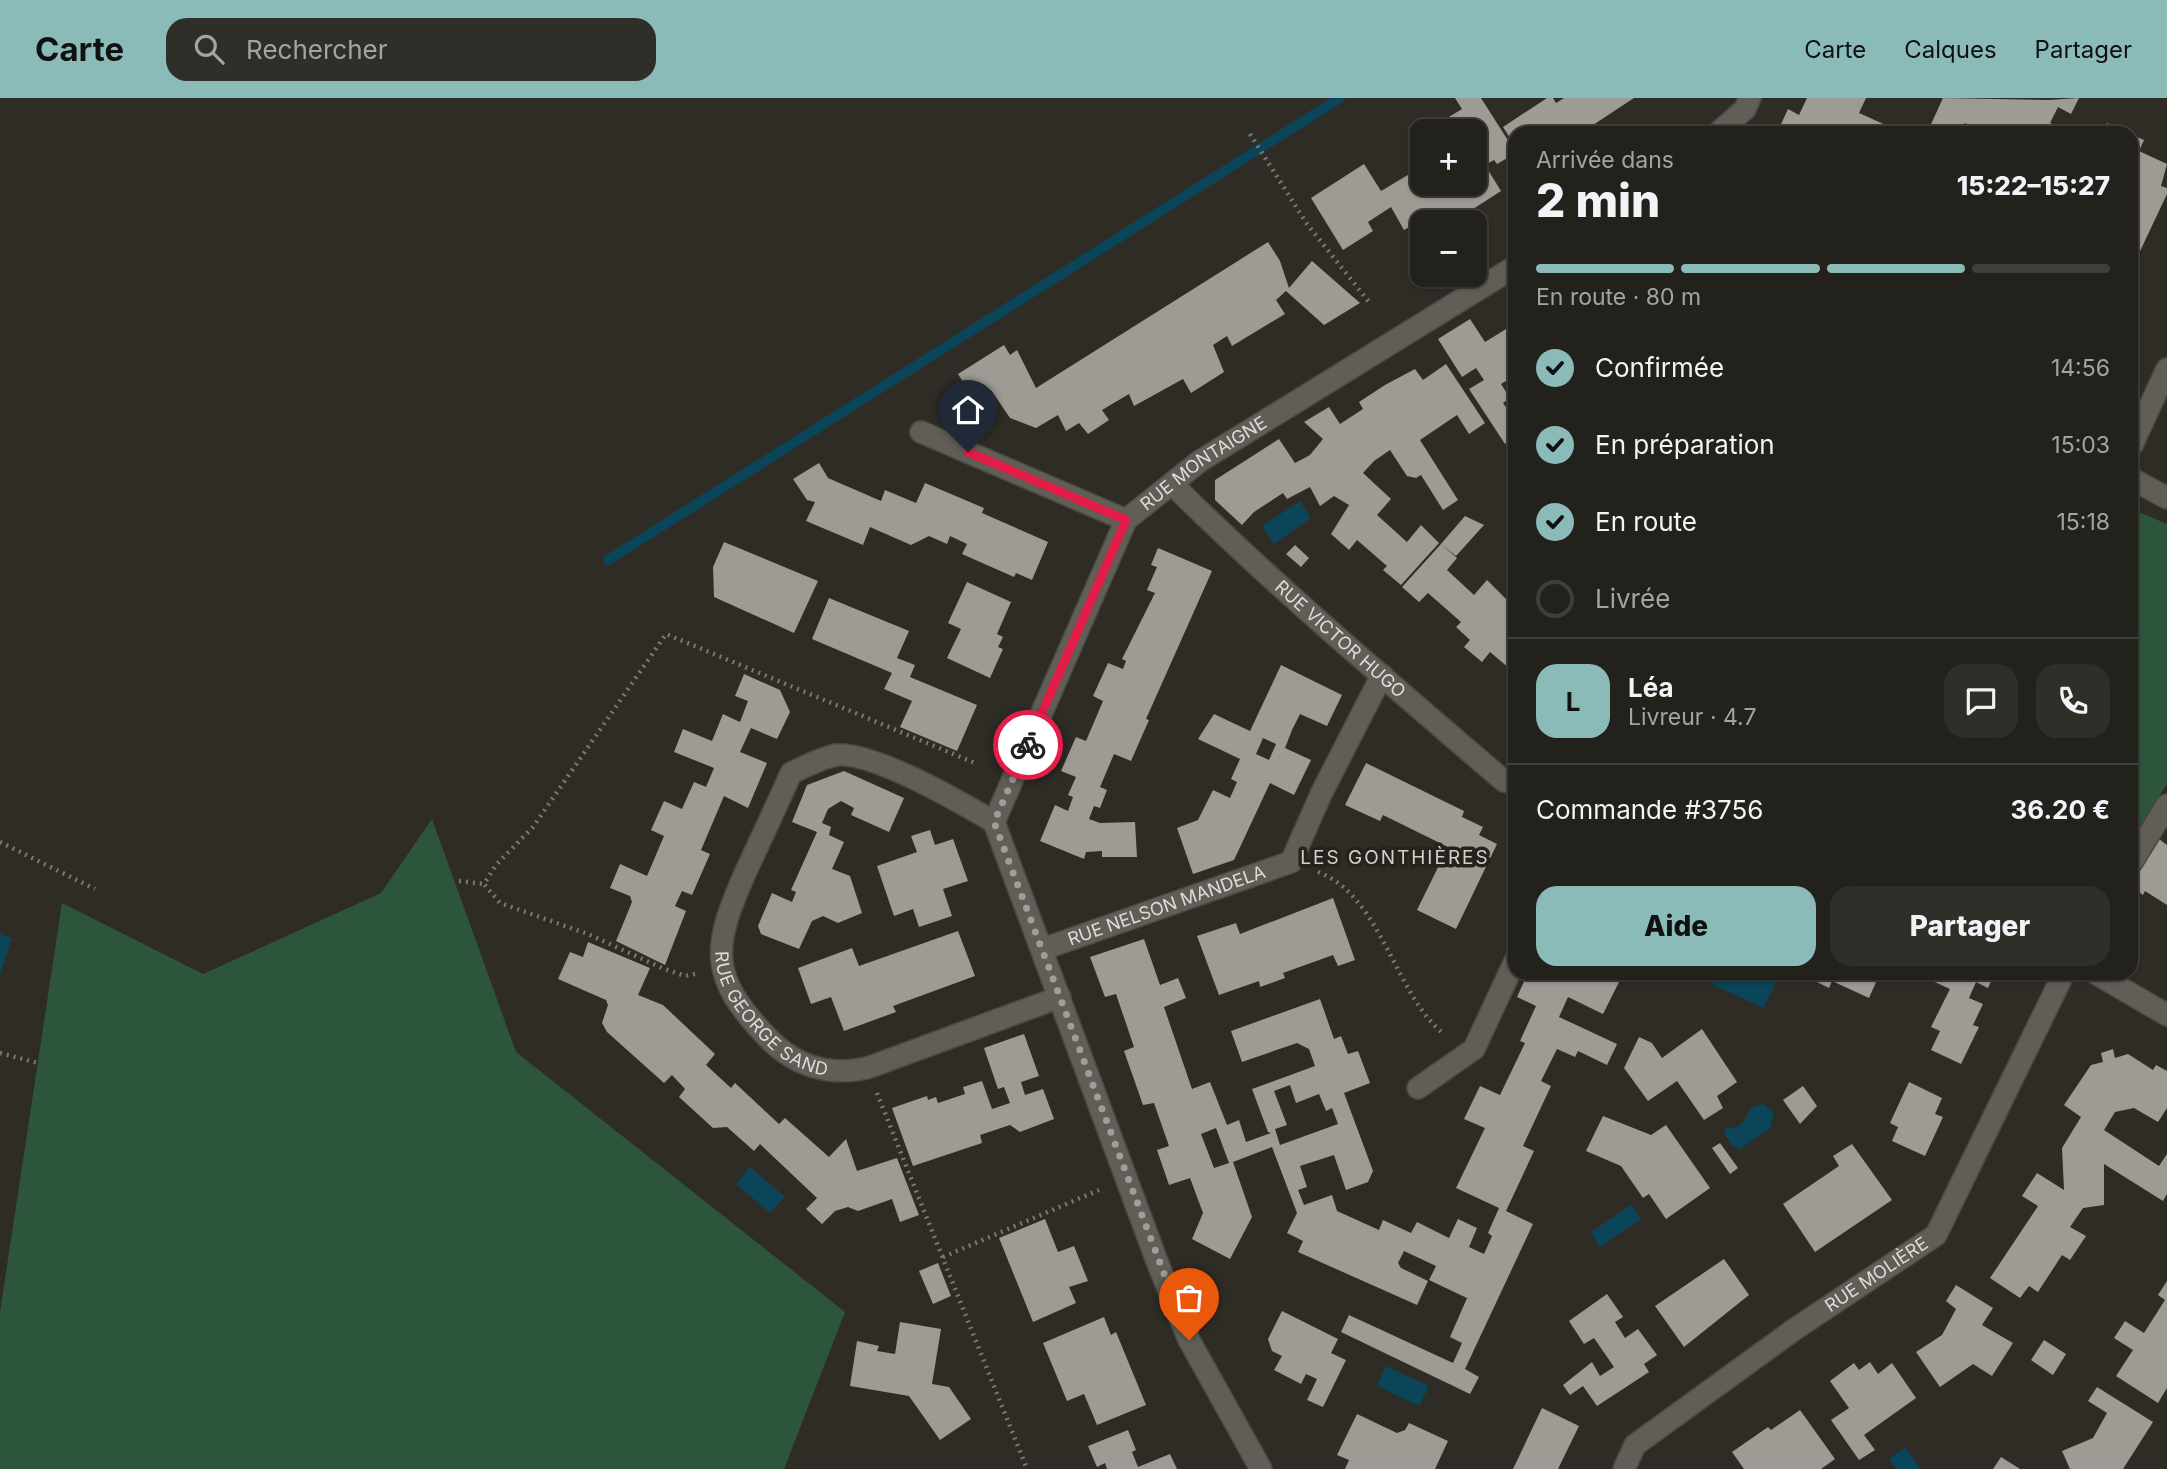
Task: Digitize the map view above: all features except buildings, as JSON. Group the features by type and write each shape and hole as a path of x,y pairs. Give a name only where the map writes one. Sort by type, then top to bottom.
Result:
{"street":[{"path":"1726,126 1745,109 1750,98"},
{"name":"RUE MONTAIGNE","path":"994,822 1126,520 1200,461 1508,271"},
{"path":"2138,432 2167,369"},
{"path":"920,432 1126,520"},
{"path":"2138,482 2167,498"},
{"name":"RUE VICTOR HUGO","path":"1172,484 1268,575 1508,781"},
{"path":"1291,862 1322,792 1382,675"},
{"name":"RUE GEORGE SAND","path":"994,822 947,795 861,758 835,755 791,772 724,920 720,947 731,993 745,1015 778,1048 802,1063 823,1070 849,1072 867,1068 1060,997"},
{"path":"2138,852 2167,805"},
{"path":"994,822 1189,1340 1261,1469"},
{"name":"RUE NELSON MANDELA","path":"1043,949 1291,862"},
{"path":"1418,1088 1474,1049 1508,977"},
{"name":"RUE MOLIÈRE","path":"1624,1469 1635,1445 1795,1329 1936,1235 2061,980"},
{"path":"2107,980 2167,1015"}],"path":[{"path":"1251,134 1307,224 1369,302"},
{"path":"484,884 496,865 533,827 666,634 975,763"},
{"path":"0,842 95,888"},
{"path":"1291,862 1327,875 1360,905 1419,1004 1441,1032 1474,1049"},
{"path":"459,881 484,884 500,903 587,934 685,976 724,970"},
{"path":"0,1053 38,1063"},
{"path":"867,1068 1027,1469"},
{"path":"943,1257 1126,1178"}],"green space":[{"path":"2138,512 2167,524 2167,784 2138,829"},
{"path":"432,819 516,1052 845,1312 784,1469 0,1469 0,1312 62,903 203,974 381,893"}],"water":[{"path":"1300,501 1311,518 1274,544 1262,526"},
{"path":"0,934 12,938 0,975"},
{"path":"1713,980 1777,980 1764,1008 1711,984"},
{"path":"1764,1104 1774,1113 1770,1128 1740,1149 1732,1146 1724,1132 1726,1127 1736,1128 1744,1121 1750,1108"},
{"path":"750,1167 785,1197 770,1213 736,1184"},
{"path":"1631,1205 1641,1219 1600,1247 1591,1232"},
{"path":"1386,1366 1429,1386 1419,1406 1377,1386"},
{"path":"1905,1447 1921,1469 1897,1469 1889,1459"}],"waterway":[{"path":"608,560 1340,98"}],"way so far":[{"path":"1028,745 994,822 1158,1264 1189,1340"}],"district":[{"name":"LES GONTHIÈRES","path":"1395,857"}],"route":[{"path":"968,452 1126,520 1028,745"}]}
